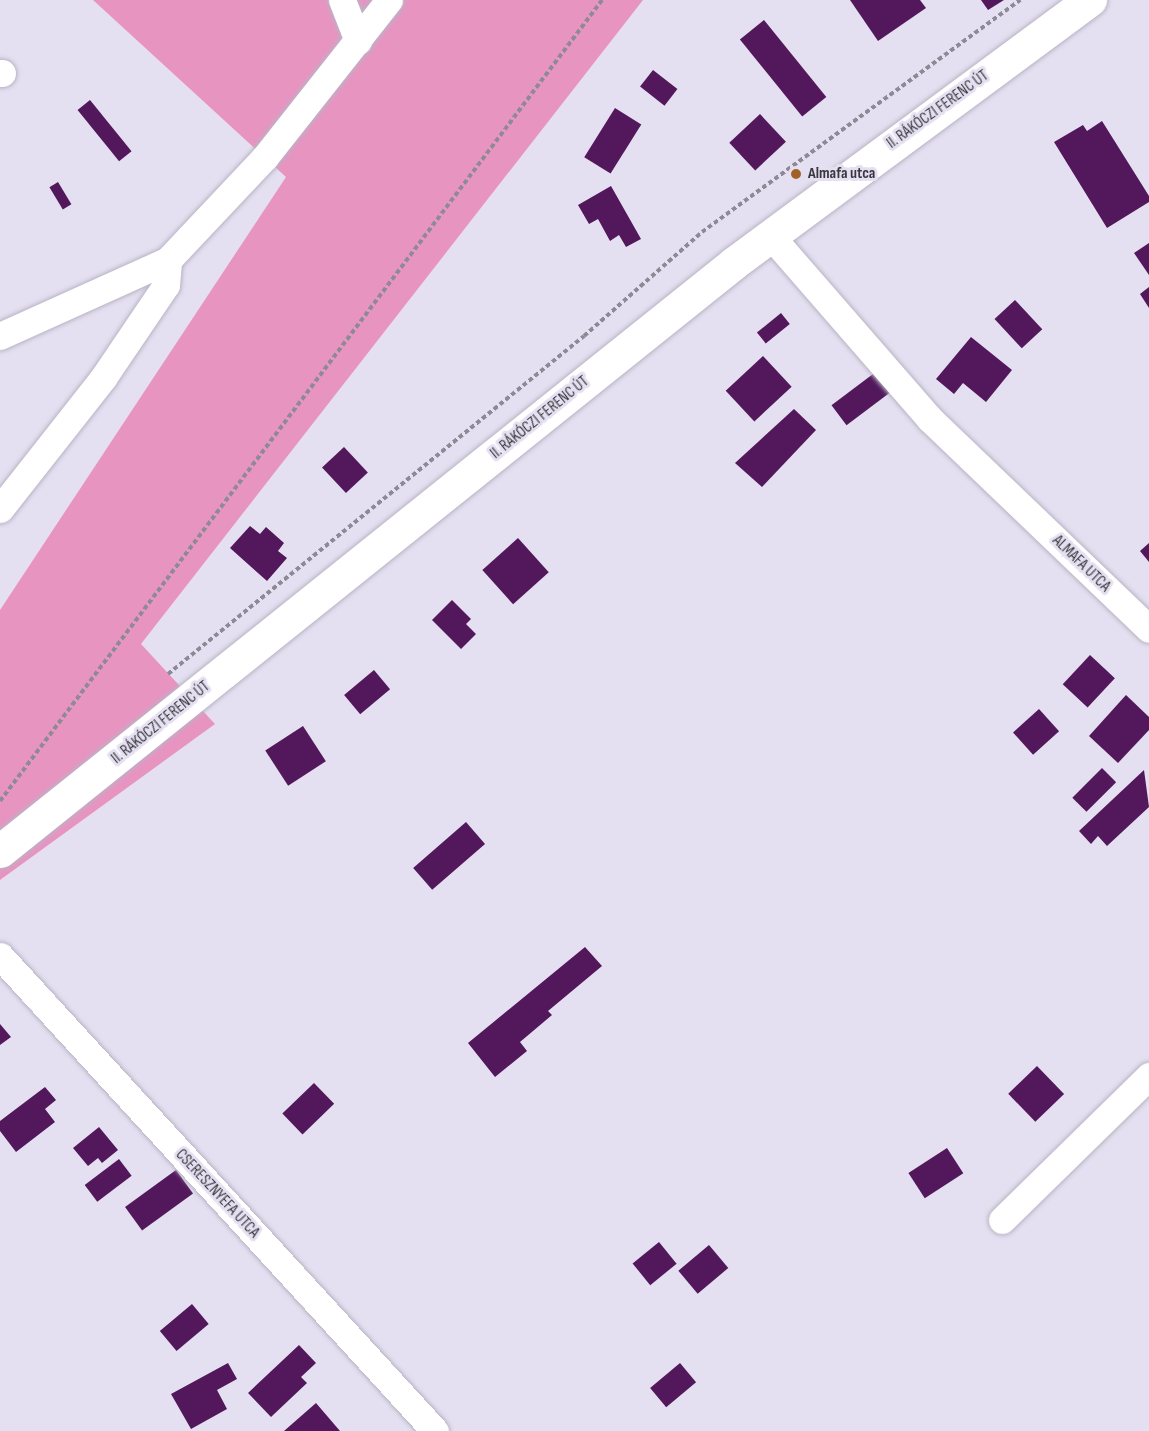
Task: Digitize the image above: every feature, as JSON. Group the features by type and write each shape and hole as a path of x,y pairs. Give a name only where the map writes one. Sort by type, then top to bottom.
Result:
{"main road":[{"name":"II. RÁKÓCZI FERENC ÚT","path":"0,851 770,235 1090,0"}],"street":[{"path":"342,0 358,41"},
{"path":"0,336 168,260 265,158 389,0"},
{"name":"ALMAFA UTCA","path":"770,235 930,419 1149,629"},
{"path":"0,510 103,378 166,285 168,260"},
{"name":"CSERESZNYEFA UTCA","path":"0,957 435,1431"},
{"path":"1002,1220 1149,1076"}],"path":[{"path":"0,801 602,0"},
{"path":"158,683 584,336 702,232 1020,0"},
{"path":"0,811 9,803"}],"shaded area":[{"path":"93,0 643,0 141,644 215,724 0,880 0,610 286,177"}],"building":[{"path":"850,0 920,0 926,8 878,41"},
{"path":"981,0 1004,0 988,10"},
{"path":"764,20 826,97 802,116 740,40"},
{"path":"653,70 677,89 664,106 640,87"},
{"path":"90,100 132,151 119,161 78,110"},
{"path":"615,108 641,124 611,174 584,157"},
{"path":"760,114 786,142 755,170 729,143"},
{"path":"1102,121 1149,196 1149,202 1107,228 1054,142 1083,125 1087,131"},
{"path":"58,182 71,204 63,209 49,187"},
{"path":"611,186 641,239 626,247 619,235 610,241 598,219 589,224 578,205"},
{"path":"1149,243 1149,275 1134,253"},
{"path":"1149,287 1149,308 1140,294"},
{"path":"1015,300 1042,329 1022,348 995,319"},
{"path":"781,313 790,324 766,343 757,333"},
{"path":"971,337 1012,370 986,402 963,383 954,394 936,379"},
{"path":"763,356 792,387 754,421 726,391"},
{"path":"877,371 892,391 847,425 831,405"},
{"path":"794,409 816,430 762,487 735,463"},
{"path":"344,447 368,473 346,493 322,467"},
{"path":"250,526 260,534 266,527 284,543 278,551 287,558 267,581 230,548"},
{"path":"518,538 549,572 513,604 482,570"},
{"path":"1149,543 1149,562 1140,551"},
{"path":"452,600 471,619 466,624 476,634 461,649 432,620"},
{"path":"1090,655 1115,678 1088,707 1063,684"},
{"path":"374,670 390,689 360,714 344,695"},
{"path":"1126,695 1149,717 1149,730 1118,763 1089,736"},
{"path":"1039,709 1059,731 1033,755 1013,732"},
{"path":"303,726 326,761 288,786 265,751"},
{"path":"1102,768 1116,782 1086,812 1072,798"},
{"path":"1144,770 1149,807 1107,846 1098,836 1091,844 1079,831"},
{"path":"466,822 485,844 432,890 413,868"},
{"path":"585,947 602,966 548,1011 552,1015 520,1042 527,1051 495,1077 468,1043"},
{"path":"0,1024 11,1037 0,1045"},
{"path":"1037,1066 1064,1094 1035,1122 1008,1094"},
{"path":"314,1083 334,1104 302,1134 282,1114"},
{"path":"45,1087 56,1100 45,1109 55,1122 16,1152 0,1131 0,1121"},
{"path":"99,1127 118,1150 102,1163 98,1158 88,1166 73,1148"},
{"path":"947,1148 963,1173 925,1198 908,1173"},
{"path":"119,1159 132,1176 97,1202 85,1185"},
{"path":"176,1170 193,1193 142,1230 125,1207"},
{"path":"659,1242 677,1264 650,1285 633,1263"},
{"path":"709,1245 728,1268 698,1294 678,1271"},
{"path":"192,1304 209,1324 177,1351 160,1331"},
{"path":"299,1345 316,1363 301,1377 307,1383 271,1417 248,1393"},
{"path":"228,1363 237,1379 217,1390 227,1409 191,1429 171,1394"},
{"path":"680,1363 696,1382 666,1407 650,1388"},
{"path":"316,1403 340,1431 284,1431"}],"place":[{"name":"Almafa utca","path":"796,174"}]}
